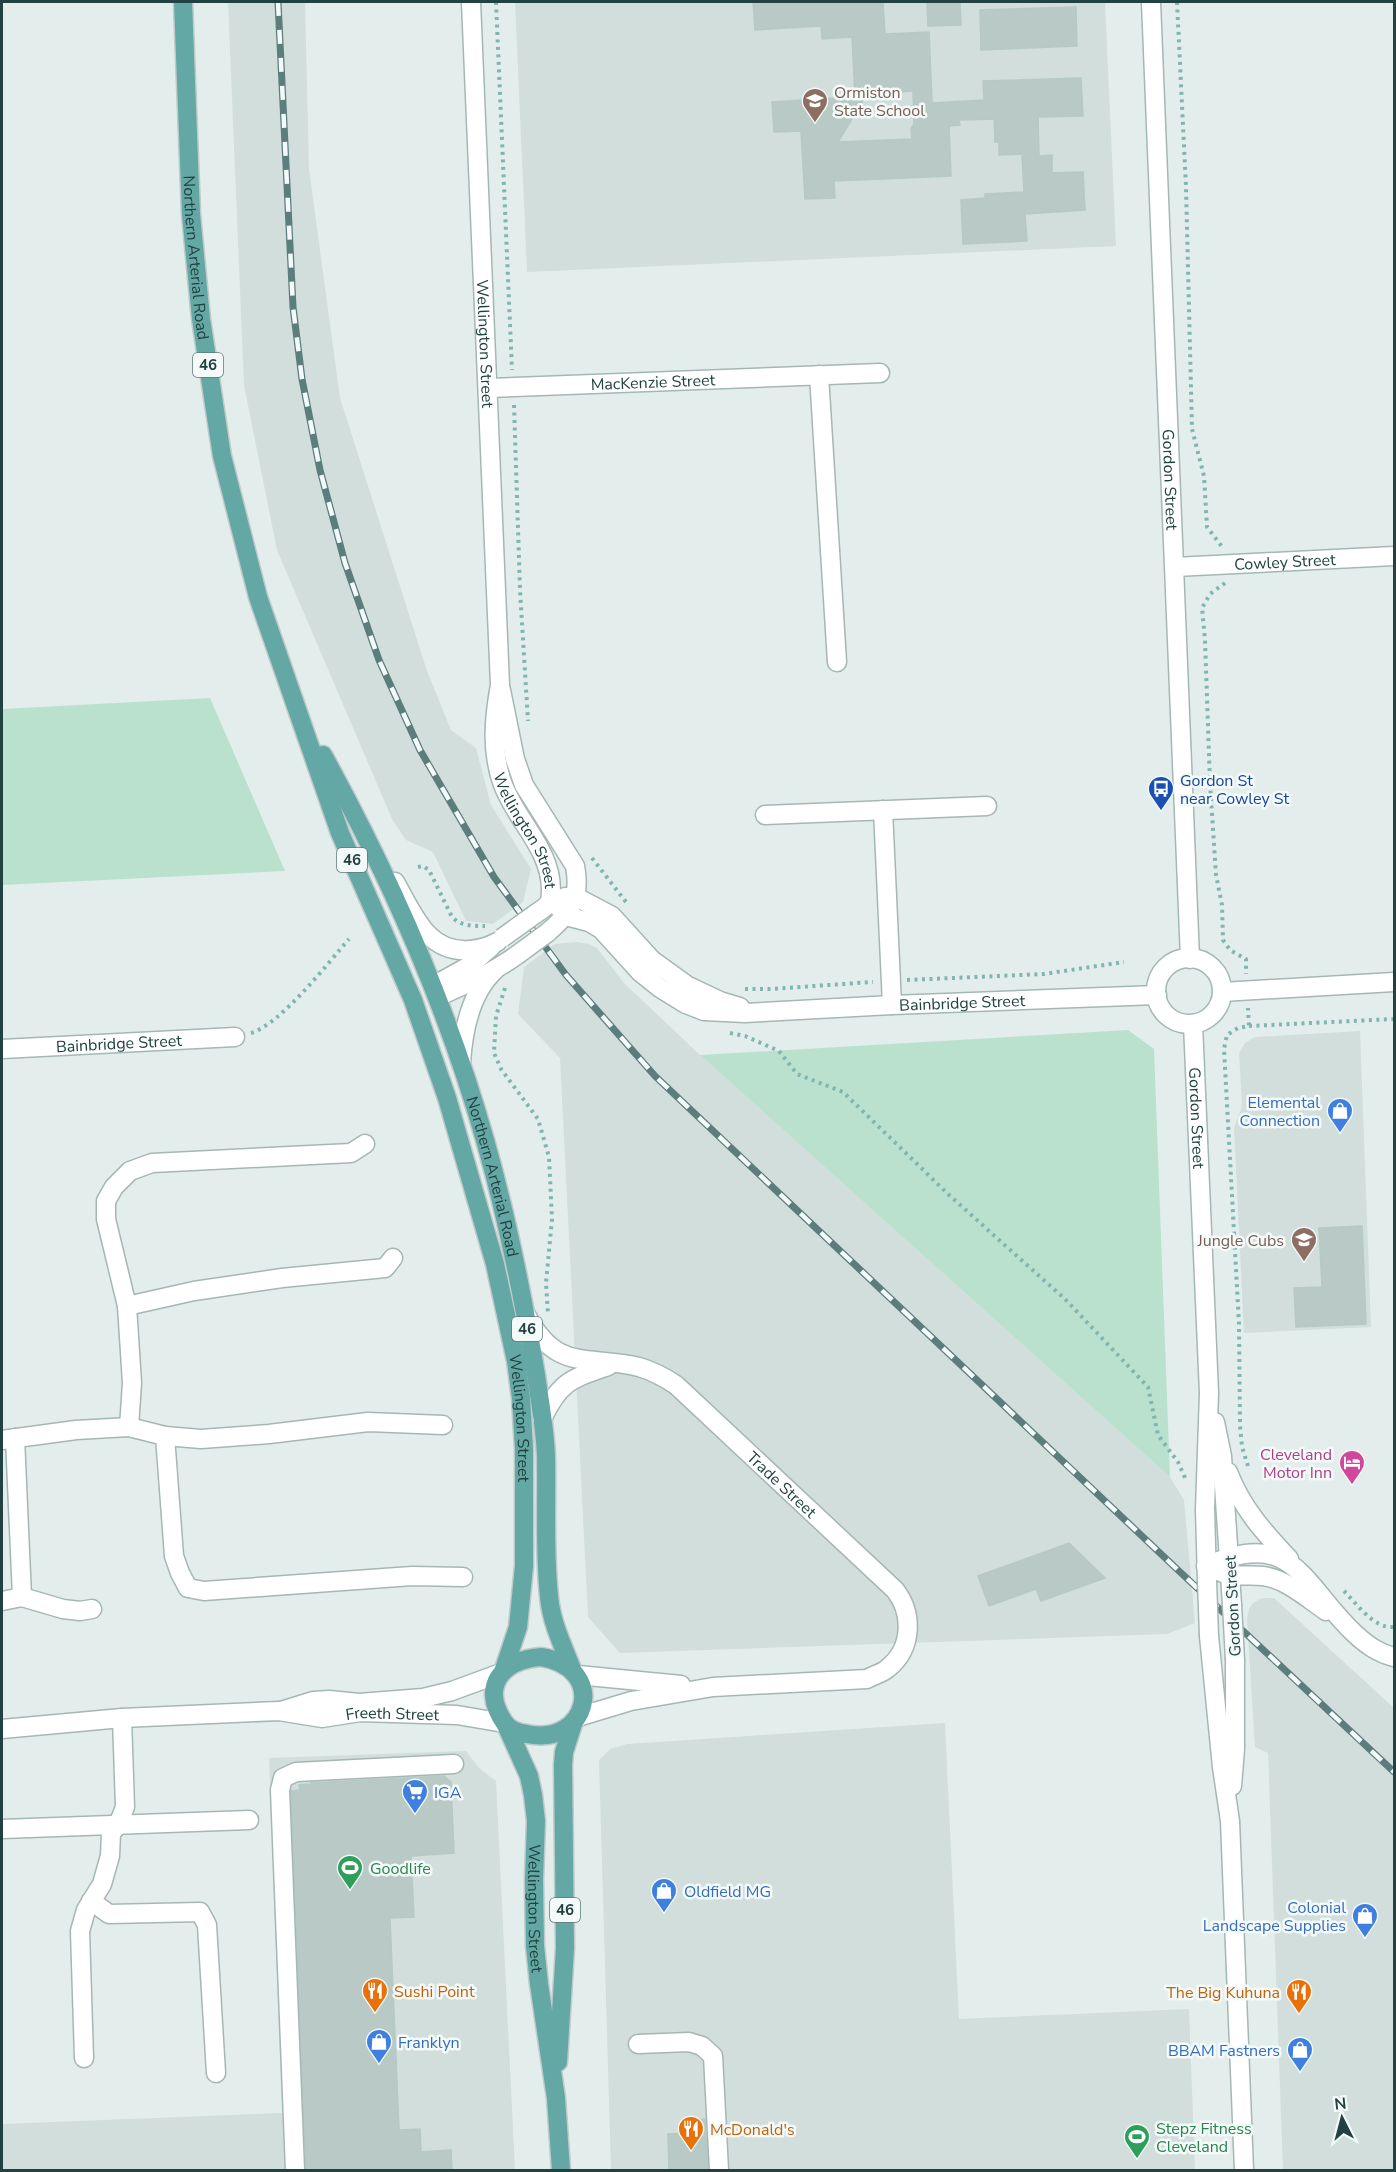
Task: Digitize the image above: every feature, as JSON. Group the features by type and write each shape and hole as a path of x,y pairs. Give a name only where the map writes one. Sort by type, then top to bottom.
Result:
{"main road":[{"name":"Northern Arterial Road","path":"183,2 191,214 201,319 222,456 258,597 340,833 413,1000"},
{"name":"Northern Arterial Road","path":"301,716 339,784 407,926 435,991 461,1063 492,1168 524,1312 542,1419 546,1453 549,1597 556,1630 575,1672"},
{"path":"413,1000 435,991"},
{"name":"Wellington Street","path":"413,1000 447,1098 483,1222 502,1294 518,1375 524,1449 524,1566 518,1627 502,1671"},
{"path":"502,1671 520,1659 541,1657 560,1661 575,1672"},
{"name":"46","path":"502,1671 495,1687 494,1699 505,1724"},
{"name":"46","path":"575,1672 583,1698 575,1720"},
{"path":"505,1724 512,1730 524,1734 546,1736 554,1734 575,1720"},
{"name":"Wellington Street","path":"556,2097 565,1948 562,1765 575,1720"},
{"name":"Wellington Street","path":"505,1724 528,1776 533,1795 536,1821 535,1946 538,1984 556,2097 561,2170"}],"street":[{"name":"Wellington Street","path":"435,991 469,966 498,935 534,915 548,904 551,898 551,879 545,856 508,797 496,759 494,731 500,686 471,2"},
{"name":"Gordon Street","path":"1150,2 1190,959"},
{"name":"MacKenzie Street","path":"488,388 880,373"},
{"path":"819,375 837,662"},
{"name":"Cowley Street","path":"1175,567 1395,556"},
{"name":"Wellington Street","path":"435,991 501,977 517,955 566,916 575,897 578,881 575,866 524,785 515,759 505,700 500,686"},
{"path":"339,784 425,933 440,945 462,951 479,949 498,935"},
{"path":"765,815 987,806"},
{"path":"884,810 892,1005"},
{"path":"551,898 575,897"},
{"name":"Bainbridge Street","path":"575,897 592,903 612,916 652,960 688,986 720,1001 769,1012"},
{"path":"551,898 566,916"},
{"name":"Bainbridge Street","path":"566,916 589,922 601,929 640,972 660,988 686,1004 704,1011 718,1013 1157,994"},
{"path":"1190,959 1209,965 1221,982 1222,992 1221,1001 1210,1017 1193,1024 1184,1024 1168,1017 1158,1003 1157,987 1163,972 1175,962 1190,959"},
{"path":"461,1063 462,1042 479,990 501,977"},
{"path":"1222,992 1395,982"},
{"name":"Gordon Street","path":"1193,1024 1209,1394 1205,1509 1206,1573 1209,1636 1222,1767 1230,1821 1244,2170"},
{"name":"Bainbridge Street","path":"2,1049 235,1037"},
{"path":"129,1427 132,1383 127,1306 106,1219 106,1201 114,1187 130,1171 152,1163 351,1153 364,1144"},
{"path":"127,1306 194,1291 260,1281 385,1268 393,1258"},
{"name":"Trade Street","path":"524,1312 534,1330 555,1351 579,1360 638,1367 654,1372 676,1385 903,1600 908,1631 905,1645 887,1669 867,1679 712,1687"},
{"name":"Trade Street","path":"542,1419 551,1400 566,1383 612,1364"},
{"name":"Gordon Street","path":"1209,1394 1222,1456 1231,1576 1235,1660 1235,1749 1230,1821"},
{"path":"22,1597 8,1439 76,1430 129,1427 165,1436 201,1438 269,1434 368,1422 442,1425"},
{"path":"165,1436 174,1556 188,1588 204,1591 412,1576 464,1577"},
{"path":"1222,1456 1244,1506 1256,1523 1335,1615"},
{"path":"1206,1573 1230,1556 1269,1554 1286,1559 1296,1567"},
{"path":"1206,1573 1263,1576 1285,1583 1335,1615 1372,1648 1395,1658"},
{"path":"2,1601 22,1597 63,1609 80,1611 92,1609"},
{"name":"Freeth Street","path":"279,1711 313,1701 359,1703 423,1698 452,1691 502,1671"},
{"path":"575,1672 628,1681 712,1687"},
{"path":"575,1720 631,1701 712,1687"},
{"name":"Freeth Street","path":"2,1729 122,1718 279,1711 322,1718 360,1712 457,1715 505,1724"},
{"name":"Freeth Street","path":"2,1716 122,1718"},
{"path":"84,2058 80,1931 86,1910 102,1884 110,1856 111,1833 118,1825 125,1807 122,1718"},
{"path":"295,2170 280,1790 284,1778 296,1772 454,1764"},
{"path":"2,1829 249,1820"},
{"path":"91,1901 109,1914 200,1912 207,1925 216,2073"},
{"path":"645,2044 688,2042 702,2046 713,2056 719,2170"}],"path":[{"path":"496,2 520,590 528,728"},
{"path":"1177,2 1186,187 1192,429 1204,476 1207,527 1222,546 1223,552"},
{"path":"1224,577 1225,583 1210,594 1202,608 1210,783 1223,940 1230,950 1246,959 1246,972"},
{"path":"586,850 629,906"},
{"path":"418,867 423,866 429,870 452,917 458,923 498,935"},
{"path":"235,1037 263,1029 310,985 349,939"},
{"path":"736,988 770,989 1044,974 1124,962"},
{"path":"501,977 494,1053 498,1064 535,1113 547,1149 552,1219 546,1296 548,1316"},
{"path":"1248,1007 1249,1026"},
{"path":"1250,1474 1242,1447 1240,1426 1239,1324 1224,1049 1227,1035 1238,1028 1249,1026 1395,1018"},
{"path":"722,1031 746,1036 779,1051 797,1074 843,1092 949,1194 1065,1299 1148,1387 1158,1435 1178,1462 1187,1483"},
{"path":"1337,1585 1375,1621 1387,1628 1395,1627"}],"shaded area":[{"path":"228,2 305,2 309,169 340,398 427,671 451,730 476,748 491,805 531,869 523,902 493,924 466,921 433,852 406,840 392,819 277,550 244,385"},
{"name":"Ormiston State School","path":"515,2 1105,2 1116,246 527,272"},
{"path":"576,942 597,948 624,983 700,1055 1170,1477 1184,1500 1195,1623 1167,1634 620,1653 588,1617 560,1058 518,1014 524,967 555,944"},
{"path":"1360,1031 1371,1327 1244,1333 1234,1128 1242,1106 1239,1053 1245,1043 1255,1037"},
{"path":"1262,1598 1274,1598 1394,1708 1394,2170 1283,2170 1268,1753 1255,1747 1247,1620 1253,1603"},
{"path":"945,1723 959,2019 1189,2009 1195,2170 611,2170 599,1760 610,1749 627,1744"},
{"path":"466,1751 479,1768 496,1781 515,2170 2,2170 2,2124 282,2113 269,1758"}],"green space":[{"path":"210,698 285,871 2,885 2,709"},
{"path":"1128,1030 1154,1049 1170,1477 700,1055"}],"building":[{"path":"753,2 883,2 885,34 929,32 932,103 984,100 983,81 1081,78 1083,116 1038,117 1039,156 1052,155 1052,173 1083,172 1085,210 1025,214 1027,241 963,244 961,200 985,198 985,194 1024,192 1022,154 999,155 999,142 995,142 994,119 959,120 960,125 949,126 951,176 834,181 835,198 805,199 801,131 774,132 772,102 855,97 852,37 822,39 821,26 755,30","holes":["913,91 914,124 911,129 912,139 838,142 867,94"]},
{"path":"927,2 960,2 961,25 928,26"},
{"path":"1076,7 1077,46 981,50 980,10"},
{"path":"1362,1226 1366,1324 1296,1327 1294,1288 1322,1287 1319,1228"},
{"path":"1069,1543 1105,1578 1041,1601 1036,1589 989,1606 978,1576"},
{"path":"444,1776 451,1782 454,1853 411,1856 414,1917 390,1918 399,2130 420,2129 421,2152 451,2150 452,2170 306,2170 291,1791 300,1790 299,1785 311,1783"},
{"name":"McDonald's","path":"705,2119 708,2170 669,2170 668,2134 694,2133 693,2120"}],"railway":[{"path":"278,2 293,307 302,379 320,470 345,563 379,660 420,750 494,877 566,975 655,1076 1394,1772"}],"place":[{"name":"Ormiston State School","path":"815,124"},
{"name":"Gordon St near Cowley St","path":"1161,812"},
{"name":"Elemental Connection","path":"1340,1134"},
{"name":"Jungle Cubs","path":"1304,1263"},
{"name":"Cleveland Motor Inn","path":"1352,1486"},
{"name":"IGA","path":"415,1815"},
{"name":"Goodlife","path":"350,1891"},
{"name":"Oldfield MG","path":"664,1914"},
{"name":"Colonial Landscape Supplies","path":"1365,1939"},
{"name":"Sushi Point","path":"375,2014"},
{"name":"The Big Kuhuna","path":"1299,2015"},
{"name":"Franklyn","path":"379,2065"},
{"name":"BBAM Fastners","path":"1300,2073"},
{"name":"McDonald's","path":"691,2152"},
{"name":"Stepz Fitness Cleveland","path":"1137,2160"}]}
